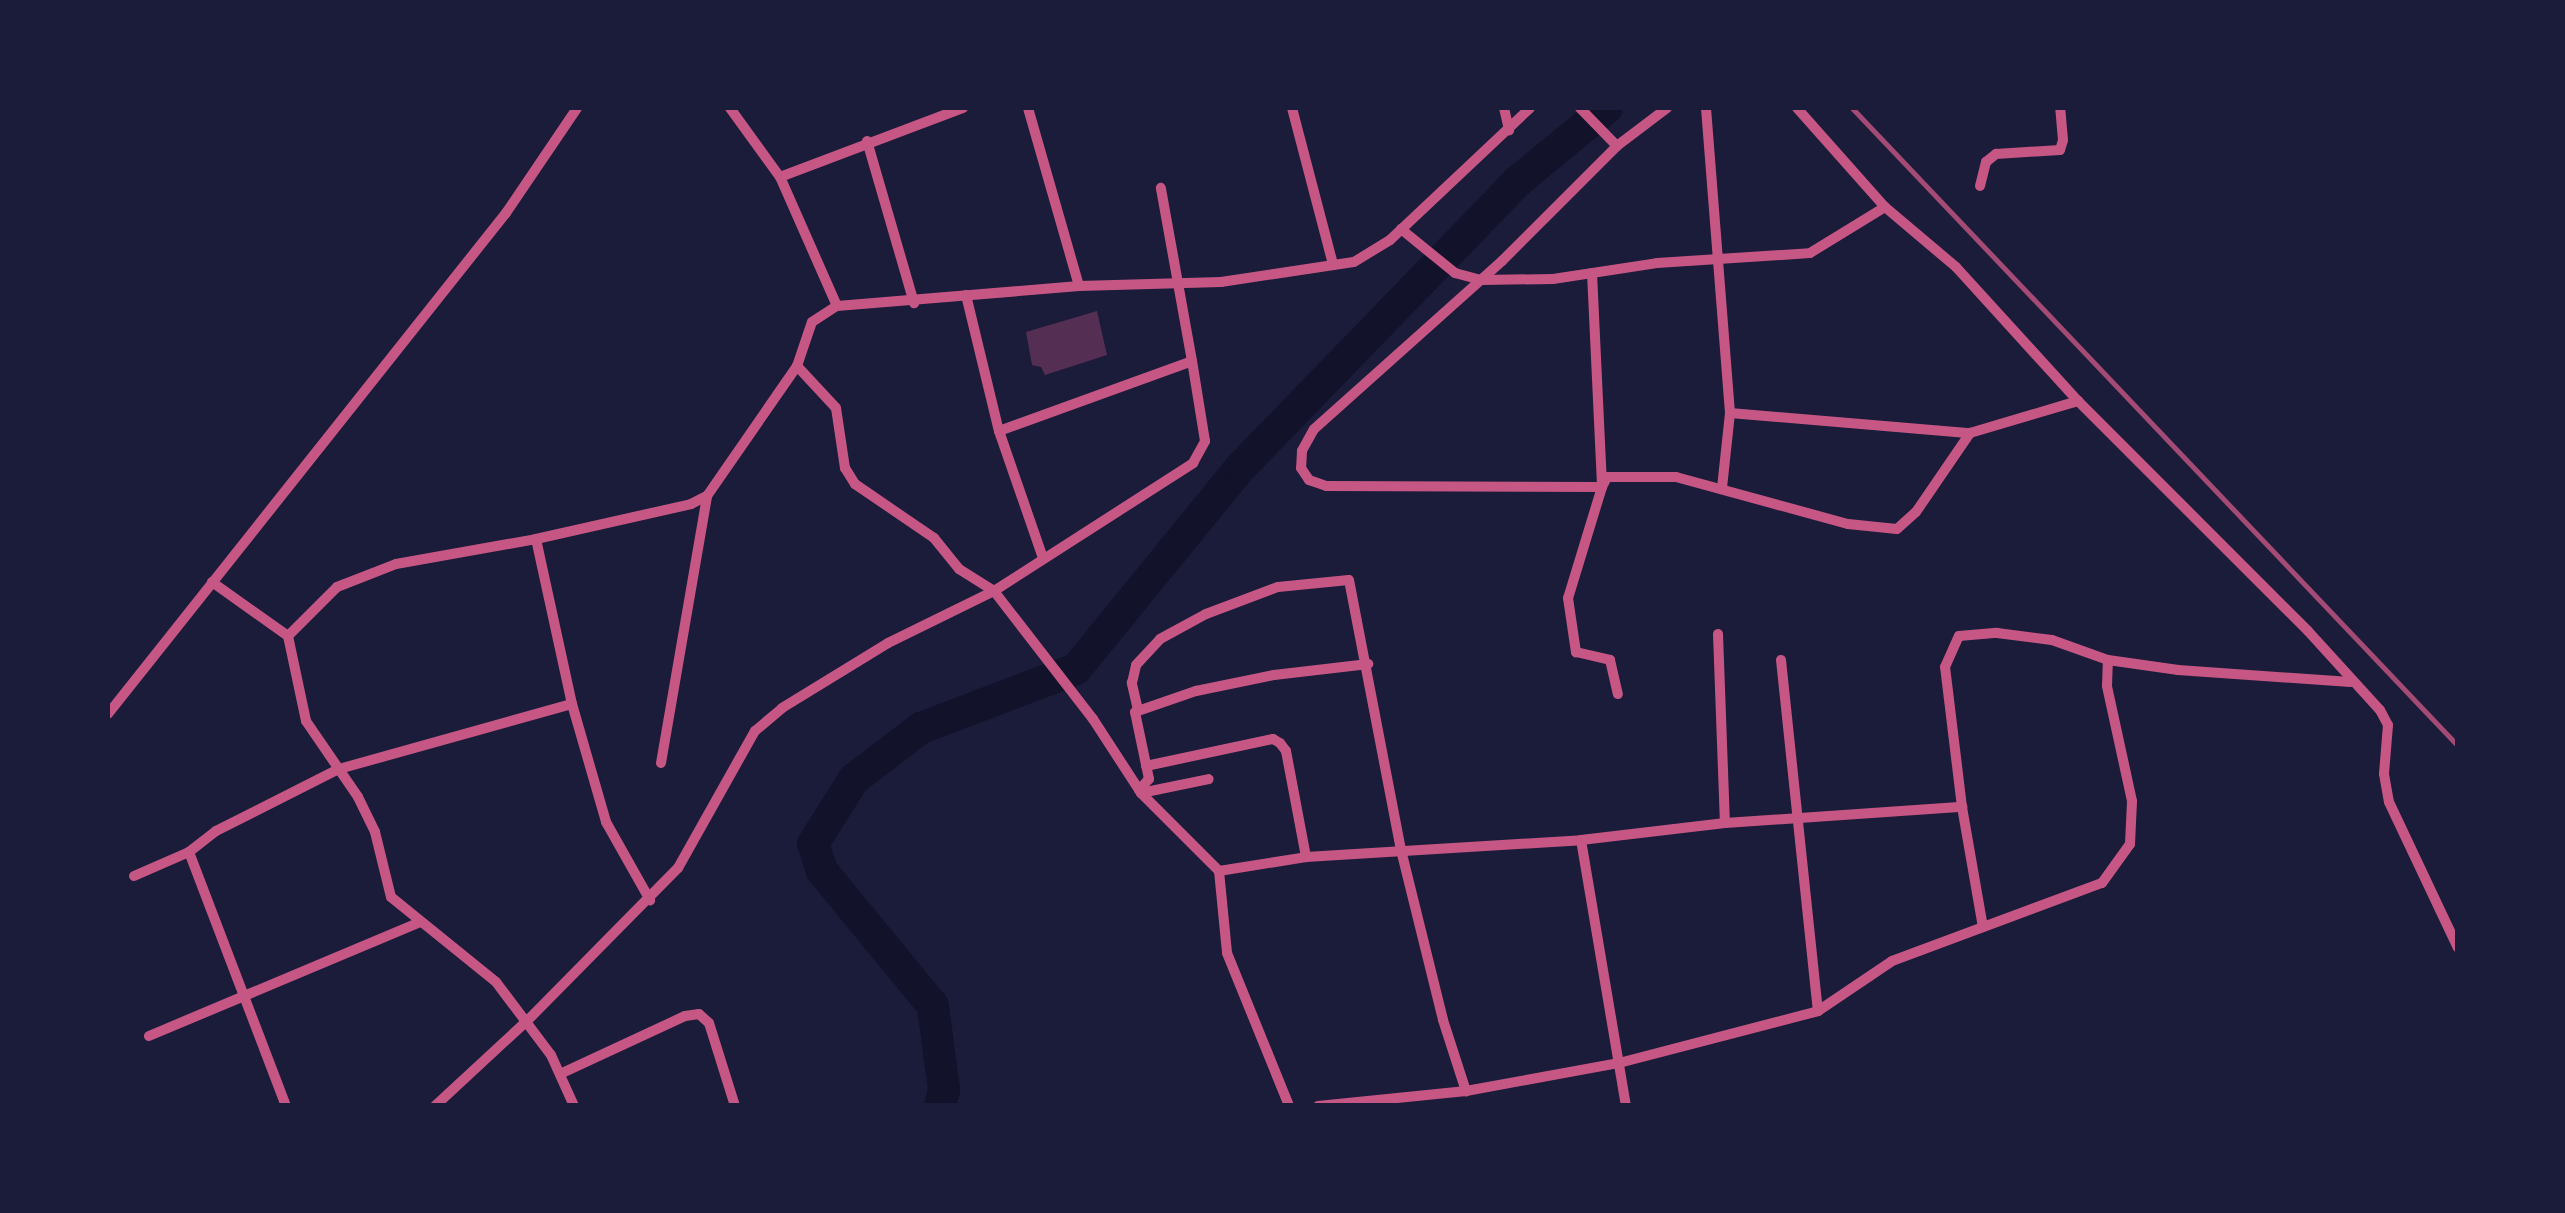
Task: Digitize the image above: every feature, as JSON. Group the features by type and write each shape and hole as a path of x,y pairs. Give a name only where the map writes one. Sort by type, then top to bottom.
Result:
{"street":[{"path":"108,714 506,212 577,108"},
{"path":"730,108 780,177 838,306"},
{"path":"780,177 963,108"},
{"path":"1028,108 1079,286"},
{"path":"1292,108 1333,264"},
{"path":"1504,108 1510,130"},
{"path":"660,763 707,496 797,366 812,322 838,306 914,303 1079,286 1221,282 1354,262 1401,229 1530,108"},
{"path":"1580,108 1614,144"},
{"path":"1602,487 1326,486 1309,480 1301,468 1302,451 1314,429 1481,280 1614,144 1667,108"},
{"path":"1706,108 1730,413 1722,488"},
{"path":"1798,108 1885,207 1956,266 2078,400 2308,631 2380,710 2388,725 2384,774 2389,802 2458,948"},
{"path":"1980,186 1986,162 1996,154 2060,150 2064,140 2060,108"},
{"path":"867,141 914,303"},
{"path":"435,1106 528,1020 678,868 755,731 782,708 888,643 994,591 1193,462 1206,441 1181,282 1160,188"},
{"path":"1401,229 1454,274 1481,280 1592,273 1718,257 1810,253 1885,207"},
{"path":"1592,273 1602,487"},
{"path":"966,295 1000,431 1043,558"},
{"path":"1000,431 1192,361"},
{"path":"797,366 836,408 845,468 855,484 934,538 959,569 1010,606 1094,719 1140,792 1219,871 1227,953 1289,1106"},
{"path":"1730,413 1970,433 2078,400"},
{"path":"1618,694 1610,660 1576,652 1568,598 1607,477 1676,477 1848,524 1897,529 1916,512 1970,433"},
{"path":"288,636 345,582 396,564 536,540 691,504 707,496"},
{"path":"536,540 572,704 606,822 650,900"},
{"path":"1138,710 1132,683 1136,666 1160,639 1206,614 1278,587 1349,580 1401,850 1443,1020 1466,1091"},
{"path":"212,582 288,636 300,708 375,832 391,897 496,982 528,1020 574,1106"},
{"path":"1983,926 1962,807 1946,667 1960,636 1996,632 2052,640 2108,660 2351,682"},
{"path":"1718,634 1725,822"},
{"path":"1781,660 1818,1011"},
{"path":"1318,1106 1466,1091 1584,1066 1619,1063 1818,1011 1892,962 2102,884 2130,844 2132,800 2108,686 2108,660"},
{"path":"1140,792 1149,779 1134,716 1138,710 1274,675 1368,664"},
{"path":"134,876 190,852 216,831 339,769 572,704"},
{"path":"1146,766 1272,739 1280,743 1286,751 1306,857"},
{"path":"1140,792 1209,779"},
{"path":"1219,871 1306,857 1581,840 1725,822 1962,807"},
{"path":"1581,840 1626,1106"},
{"path":"190,852 286,1106"},
{"path":"150,1036 420,922"},
{"path":"560,1074 686,1016 699,1014 709,1024 736,1106"}],"building":[{"path":"1097,311 1107,355 1045,375 1041,367 1032,365 1026,332"}],"waterway":[{"path":"940,1106 944,1090 933,1006 822,871 813,844 854,779 921,728 1076,669 1240,468 1518,181 1607,108"}],"railway":[{"path":"1852,108 2458,746"}]}
